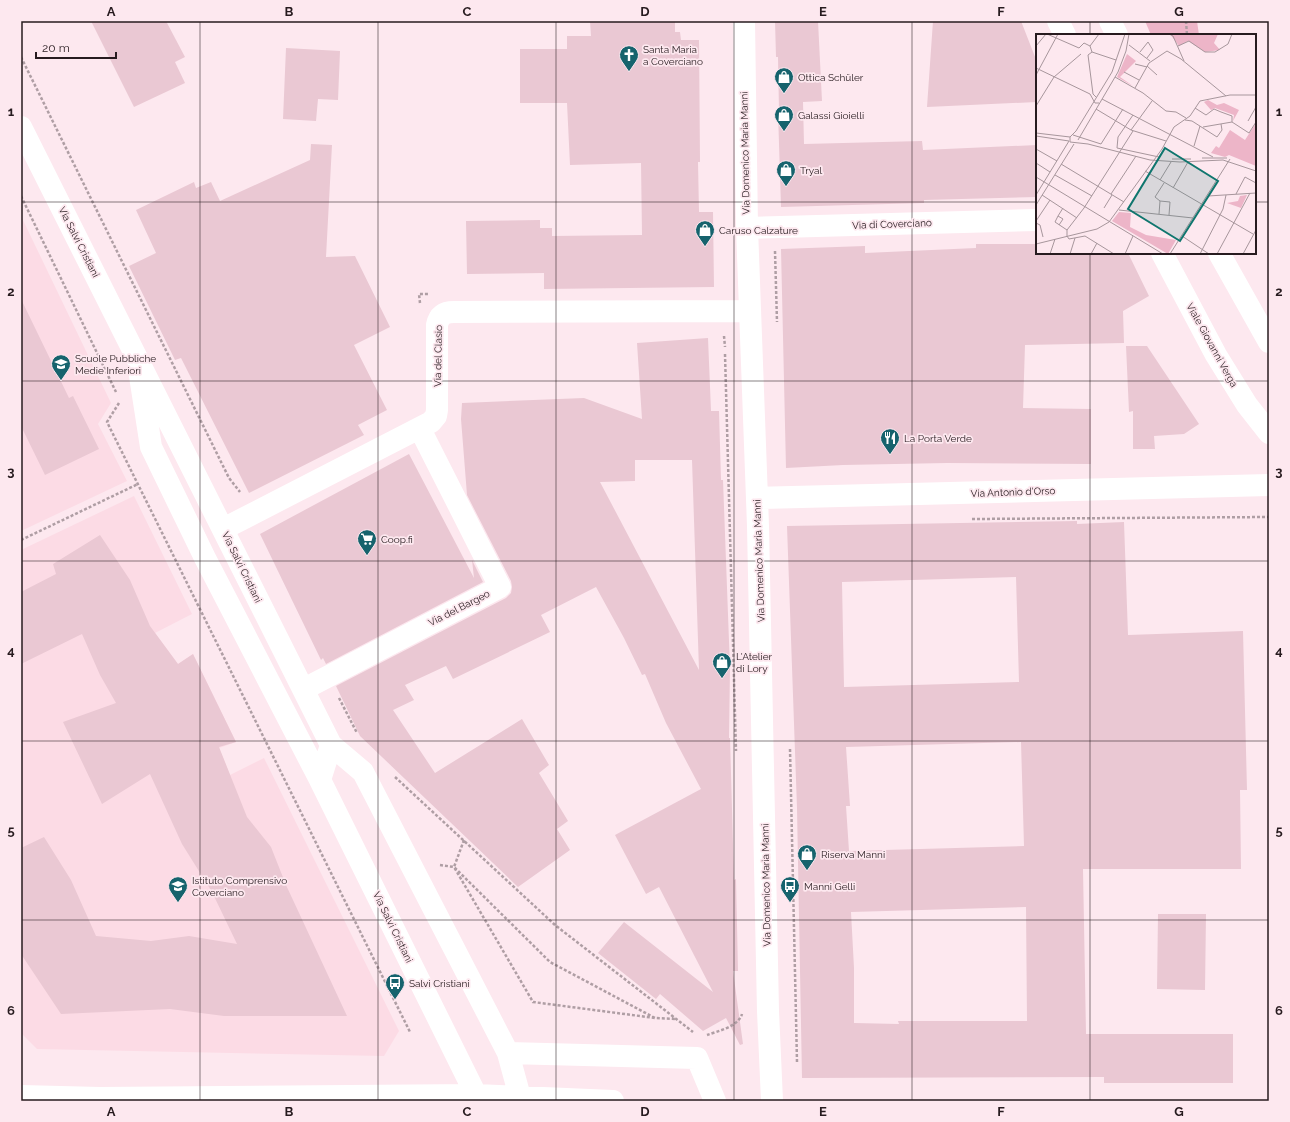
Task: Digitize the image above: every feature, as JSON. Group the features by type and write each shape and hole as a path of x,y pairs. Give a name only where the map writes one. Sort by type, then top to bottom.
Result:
{"street":[{"name":"Via Domenico Maria Manni","path":"744,21 747,228 757,498 768,1011 772,1101"},
{"path":"1058,21 1064,34"},
{"path":"1110,21 1116,34"},
{"name":"Via Salvi Cristiani","path":"24,139 137,357 331,745"},
{"name":"Via di Coverciano","path":"747,228 1036,220"},
{"name":"Viale Giovanni Verga","path":"1163,254 1216,355 1247,405 1269,433"},
{"path":"1220,254 1269,342"},
{"name":"Via del Clasio","path":"223,529 431,422 436,416 437,325 440,316 444,314 454,312 750,311"},
{"name":"Via Salvi Cristiani","path":"137,357 151,447 205,558 320,780 476,1095"},
{"name":"Via del Bargeo","path":"304,689 500,587 420,429"},
{"name":"Via Antonio d'Orso","path":"757,498 1269,485"},
{"path":"320,780 331,745 363,772 508,1053 520,1097"},
{"path":"508,1053 697,1058 715,1101"},
{"path":"21,1096 100,1099 476,1095 613,1101"}],"path":[{"path":"1186,21 1187,34"},
{"path":"21,57 229,478 242,494"},
{"path":"421,310 420,294 435,294"},
{"path":"724,348 736,756"},
{"path":"21,540 138,484"},
{"path":"966,520 1269,517"},
{"path":"338,697 360,740"},
{"path":"790,749 797,1063"},
{"path":"391,772 555,925 694,1033"},
{"path":"454,867 464,840"},
{"path":"439,865 454,867 550,962 655,1018"},
{"path":"454,867 533,1002 655,1018 676,1019"},
{"path":"701,1038 731,1026 740,1019 743,1009"}],"shaded area":[{"path":"1145,21 1197,21 1199,34 1151,34"},
{"name":"Scuole Pubbliche Medie Inferiori","path":"21,216 111,403 98,424 127,481 21,531"},
{"name":"Istituto Comprensivo Coverciano","path":"134,496 192,614 155,633 178,664 193,654 236,742 219,748 230,775 264,758 399,1031 384,1056 37,1049 21,1033 21,550"}],"building":[{"path":"91,21 166,21 185,57 175,62 185,83 134,107"},
{"path":"590,21 675,21 675,32 680,32 681,40 699,40 699,212 713,212 714,287 544,289 544,273 467,274 466,221 540,220 540,228 552,228 552,236 642,235 641,163 570,165 567,103 520,103 520,49 567,49 567,36 591,36"},
{"path":"775,21 818,21 822,101 803,102 804,144 922,141 923,150 1036,145 1036,197 924,200 924,203 781,207 778,57 776,57"},
{"path":"933,21 1021,21 1036,59 1036,102 927,107"},
{"path":"286,48 340,51 338,100 318,99 316,121 283,119"},
{"path":"311,144 332,145 326,257 355,256 390,327 354,345 387,410 358,425 364,435 249,493 181,358 175,360 129,266 156,253 136,210 194,182 196,188 211,182 220,201 310,160"},
{"path":"976,244 1036,244 1036,254 1128,254 1149,296 1123,311 1124,343 1025,345 1023,408 1091,409 1091,464 947,463 843,465 786,468 781,249 865,246 865,253 976,248"},
{"path":"21,299 69,398 73,396 99,449 45,475 21,426"},
{"path":"708,338 711,411 719,411 730,668 729,738 734,880 736,879 738,971 733,971 743,1044 740,1045 726,1018 703,1031 660,994 656,999 598,953 624,922 713,992 659,887 646,894 615,835 701,789 666,723 645,674 642,675 596,587 541,615 550,632 453,679 446,666 405,685 414,700 393,710 435,773 522,719 549,765 539,773 568,821 557,829 570,850 518,887 360,736 336,686 506,598 511,593 511,581 467,495 461,419 462,403 584,398 642,419 637,343","holes":["635,460 692,460 699,670 600,482 635,481"]},
{"path":"1126,346 1147,346 1199,424 1184,434 1154,436 1155,449 1133,449 1133,411 1129,412"},
{"name":"Coop.fi","path":"409,454 474,578 472,560 483,582 326,664 323,658 321,660 260,534"},
{"path":"1077,521 1077,524 1124,522 1128,635 1243,631 1247,790 1240,790 1241,869 1083,869 1086,1034 1233,1034 1233,1083 1104,1083 1104,1077 802,1078 797,808 787,526","holes":["1016,577 1019,682 844,687 842,582","1021,742 1024,846 849,851 846,806 850,806 846,747","1026,907 1027,1021 898,1021 899,1024 854,1023 854,968 851,912"]},
{"path":"100,535 130,580 150,626 178,664 193,654 236,742 219,747 247,817 271,847 286,885 347,1016 224,1016 170,1009 61,1014 21,954 21,848 44,837 71,880 96,936 151,941 189,936 237,944 212,892 182,844 150,774 102,804 63,722 116,703 100,675 82,634 21,664 21,592 56,574 53,564"},
{"path":"1158,914 1206,914 1205,990 1157,989"}],"place":[{"name":"Santa Maria a Coverciano","path":"629,72"},
{"name":"Ottica Schüler","path":"784,94"},
{"name":"Galassi Gioielli","path":"784,132"},
{"name":"Tryal","path":"786,187"},
{"name":"Caruso Calzature","path":"705,247"},
{"name":"Scuole Pubbliche Medie Inferiori","path":"61,381"},
{"name":"La Porta Verde","path":"890,455"},
{"name":"Coop.fi","path":"367,556"},
{"name":"L'Atelier di Lory","path":"722,679"},
{"name":"Riserva Manni","path":"807,871"},
{"name":"Istituto Comprensivo Coverciano","path":"178,903"},
{"name":"Manni Gelli","path":"790,903"},
{"name":"Salvi Cristiani","path":"395,1000"}]}
